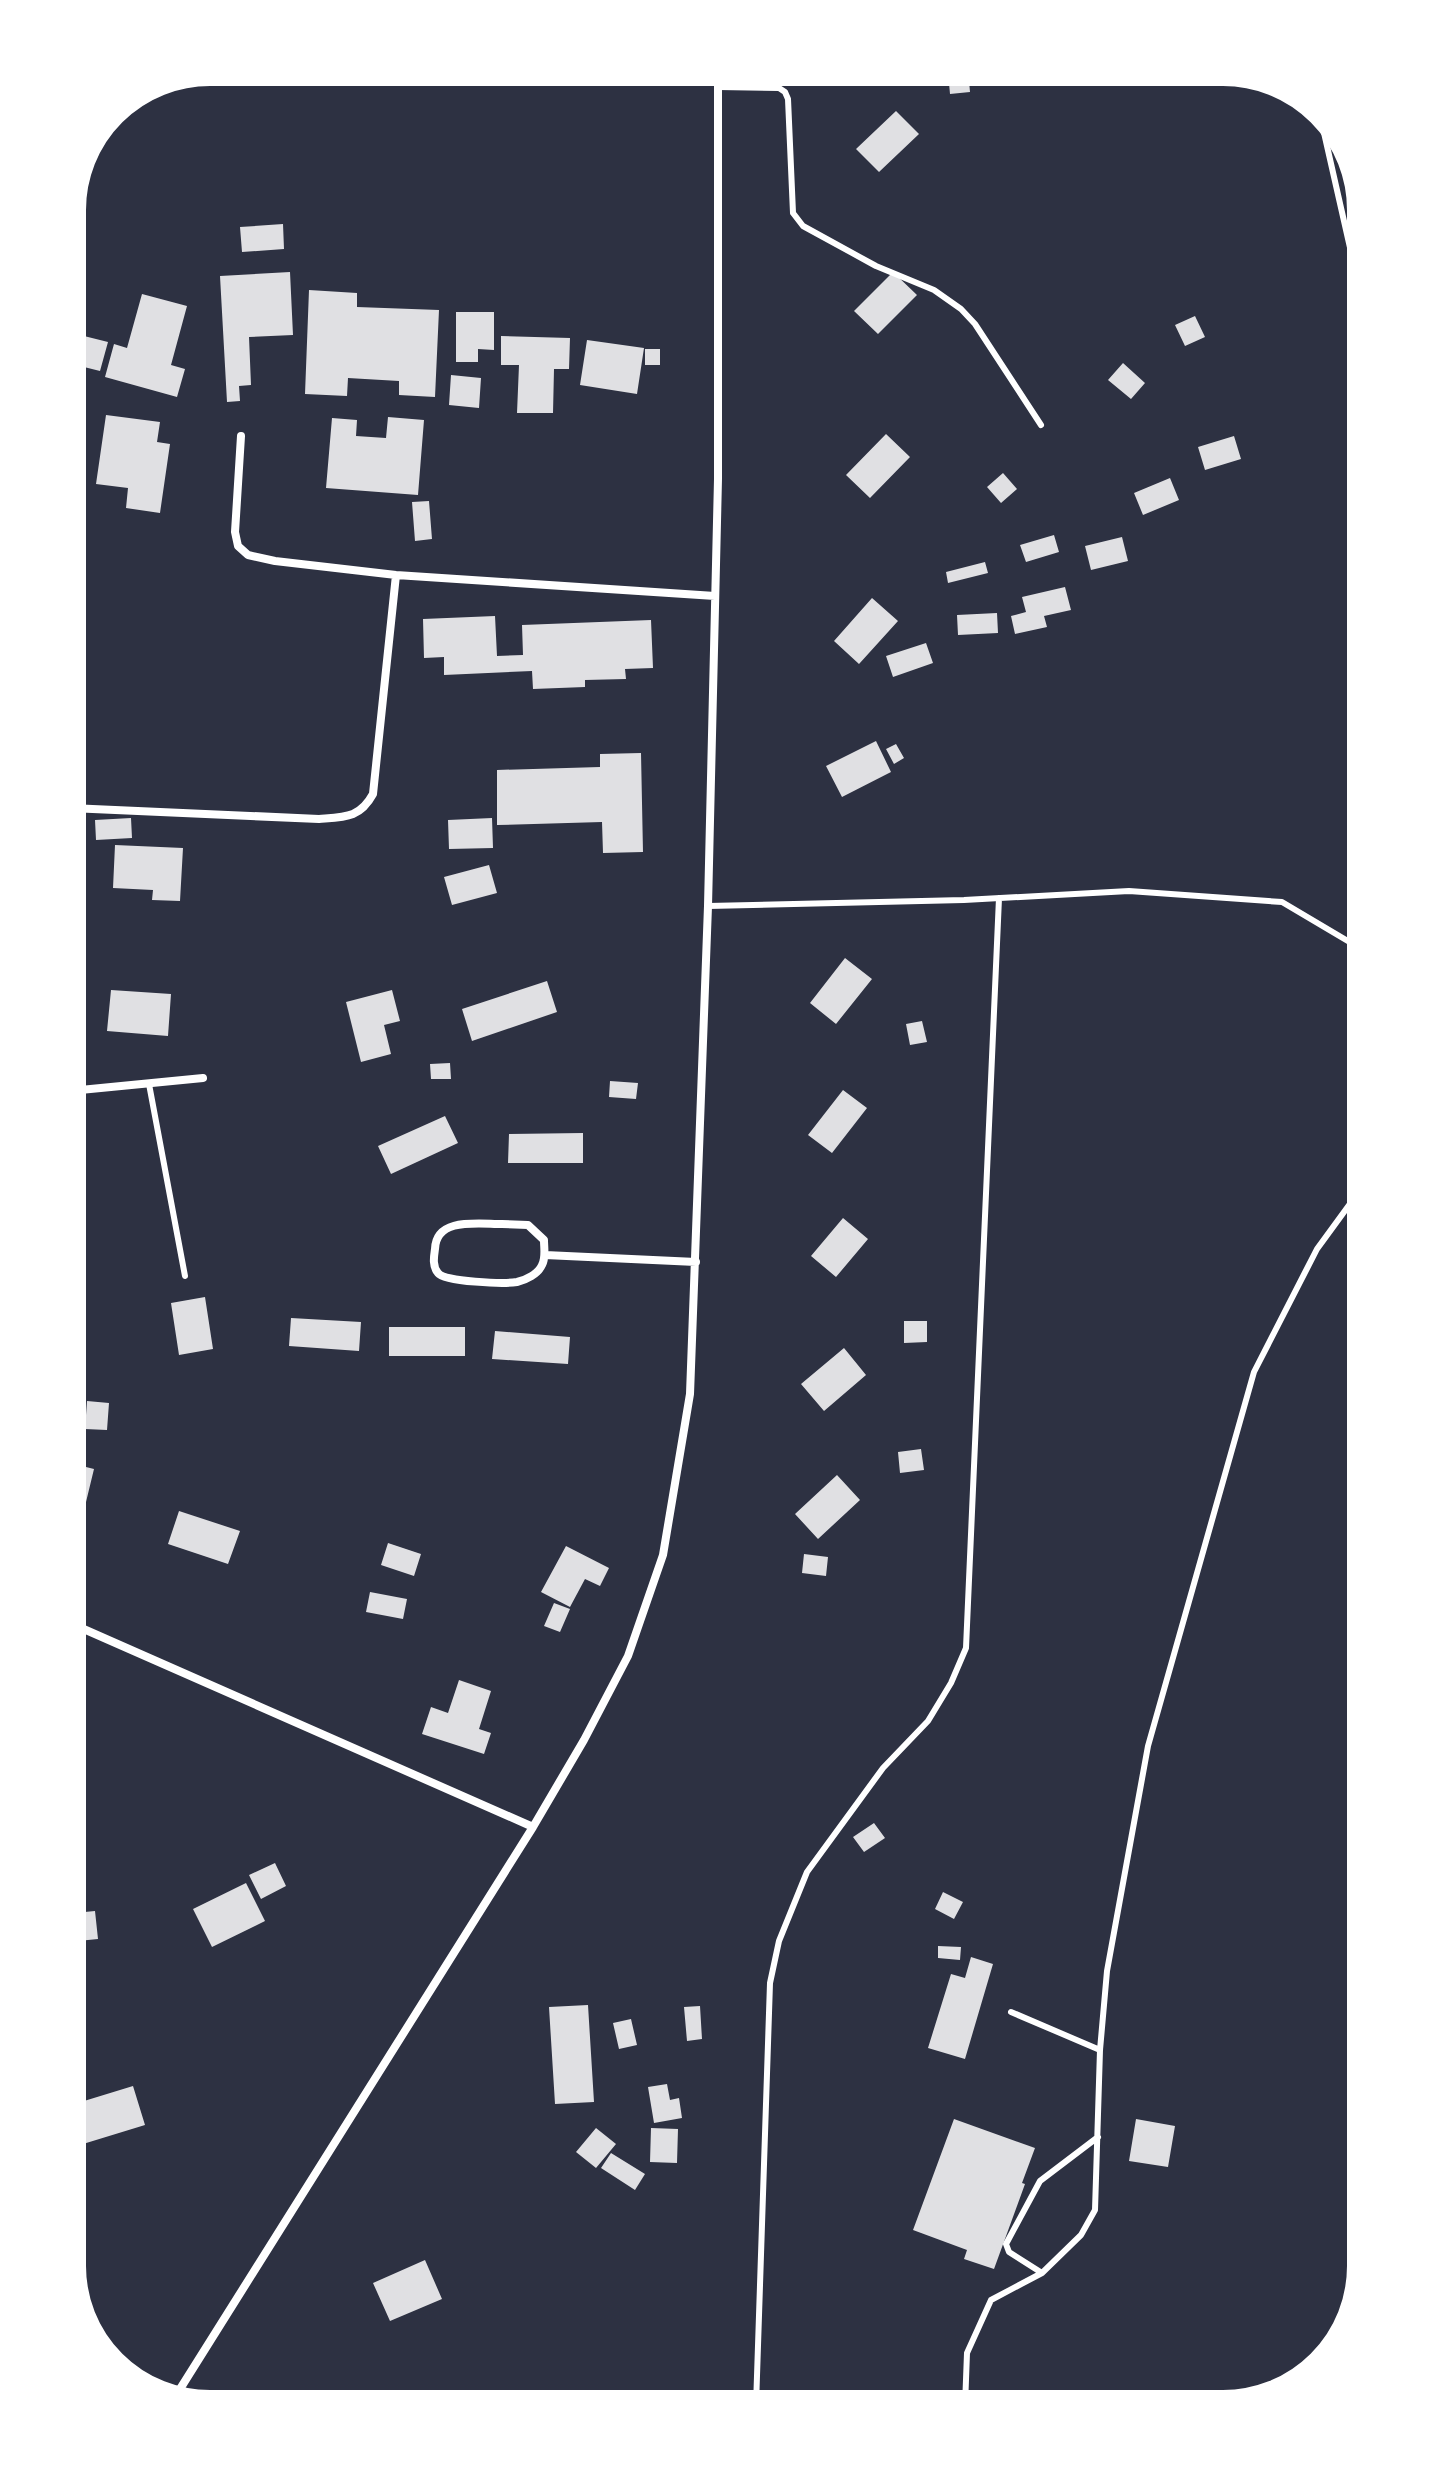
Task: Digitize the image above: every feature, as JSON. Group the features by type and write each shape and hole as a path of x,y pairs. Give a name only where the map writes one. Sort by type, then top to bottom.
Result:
{"street":[{"path":"180,2388 533,1827 584,1740 628,1656 663,1555 690,1394 696,1262 718,479 718,87"},
{"path":"241,436 235,532 238,546 248,555 396,575 715,596"},
{"path":"84,809 319,819 346,817 365,809 373,794 396,575"},
{"path":"84,1090 203,1078"},
{"path":"452,1225 528,1225 544,1240 545,1255 542,1266 536,1272 515,1283 448,1279 438,1273 434,1264 435,1240 441,1230 452,1225"},
{"path":"545,1255 696,1262"},
{"path":"84,1629 533,1827"}],"lane":[{"path":"718,87 779,88 785,92 788,99 793,213 803,226 876,266 934,290 961,309 975,324 1041,425"},
{"path":"1325,136 1349,243"},
{"path":"708,906 1129,891 1282,902 1349,942"},
{"path":"756,2392 770,1983 779,1941 807,1872 883,1768 928,1721 951,1683 966,1648 999,898"},
{"path":"149,1084 185,1276"},
{"path":"966,2392 967,2353 991,2300 1042,2273 1081,2235 1095,2210 1100,2050 1107,1971 1148,1746 1254,1372 1317,1249 1349,1205"},
{"path":"1011,2012 1100,2050"},
{"path":"1042,2273 1009,2252 1006,2244 1040,2181 1098,2137"}],"building":[{"path":"949,84 969,84 970,92 950,94"},
{"path":"896,111 919,134 879,172 856,149"},
{"path":"283,224 284,249 242,252 240,227"},
{"path":"290,272 293,335 249,337 251,385 239,386 240,401 227,402 220,276"},
{"path":"893,272 917,295 878,334 854,311"},
{"path":"309,290 357,293 357,307 439,310 435,397 399,395 399,381 348,378 347,396 305,394"},
{"path":"142,294 187,306 171,365 185,369 177,397 105,377 114,344 127,348"},
{"path":"456,312 494,312 494,350 478,349 478,362 456,362"},
{"path":"1195,316 1205,337 1185,346 1175,325"},
{"path":"84,336 108,342 100,371 84,367"},
{"path":"501,336 570,338 569,369 554,369 553,413 517,413 519,365 501,365"},
{"path":"587,340 644,348 637,394 580,385"},
{"path":"645,349 660,349 660,365 645,365"},
{"path":"1123,363 1145,383 1131,399 1108,380"},
{"path":"451,375 481,378 479,408 449,405"},
{"path":"106,415 160,422 157,442 170,444 160,513 126,508 128,488 96,484"},
{"path":"388,417 424,420 418,495 326,488 332,418 357,420 356,436 386,438"},
{"path":"886,434 910,457 870,498 846,475"},
{"path":"1234,436 1241,459 1205,470 1198,447"},
{"path":"1003,473 1017,489 1001,503 987,487"},
{"path":"1170,478 1179,500 1143,515 1134,493"},
{"path":"429,501 432,539 415,541 412,502"},
{"path":"1054,535 1059,552 1026,562 1020,545"},
{"path":"1122,537 1128,561 1091,570 1085,546"},
{"path":"985,562 988,573 948,583 946,572"},
{"path":"1065,587 1071,610 1044,616 1047,627 1015,634 1011,616 1026,612 1022,597"},
{"path":"872,598 898,621 859,664 834,641"},
{"path":"997,613 998,633 958,635 957,615"},
{"path":"495,616 497,656 523,655 522,625 651,620 653,668 625,669 626,679 585,680 585,687 533,689 532,671 444,675 444,657 424,658 423,619"},
{"path":"926,643 933,663 893,677 886,656"},
{"path":"876,741 891,772 842,797 826,766"},
{"path":"896,744 904,758 894,764 886,749"},
{"path":"641,753 643,852 603,853 602,822 497,825 497,770 600,767 600,754"},
{"path":"131,818 132,838 96,840 95,820"},
{"path":"492,818 493,848 449,849 448,820"},
{"path":"115,845 183,848 180,901 152,900 153,890 113,888"},
{"path":"489,865 497,893 452,905 444,877"},
{"path":"845,958 872,979 836,1024 810,1003"},
{"path":"547,981 557,1012 472,1041 462,1009"},
{"path":"111,990 171,994 168,1036 107,1031"},
{"path":"392,990 400,1021 384,1025 391,1054 361,1062 346,1002"},
{"path":"922,1021 927,1042 910,1045 906,1024"},
{"path":"450,1063 451,1079 431,1079 430,1064"},
{"path":"610,1081 638,1083 636,1099 609,1097"},
{"path":"843,1090 867,1108 832,1153 808,1135"},
{"path":"445,1116 458,1143 391,1174 378,1146"},
{"path":"583,1133 583,1163 508,1163 509,1134"},
{"path":"843,1218 868,1239 836,1277 811,1256"},
{"path":"205,1297 213,1349 179,1355 171,1303"},
{"path":"291,1318 361,1322 359,1351 289,1346"},
{"path":"904,1321 927,1321 927,1342 904,1343"},
{"path":"389,1327 465,1327 465,1356 389,1356"},
{"path":"495,1331 570,1337 568,1364 492,1359"},
{"path":"844,1348 866,1375 824,1411 801,1384"},
{"path":"87,1401 109,1403 107,1430 85,1429"},
{"path":"921,1449 924,1470 900,1473 898,1452"},
{"path":"84,1466 94,1469 84,1502"},
{"path":"837,1475 860,1500 818,1539 795,1514"},
{"path":"179,1511 240,1531 228,1564 168,1544"},
{"path":"388,1543 421,1554 414,1576 381,1565"},
{"path":"566,1546 609,1568 600,1586 585,1579 570,1607 541,1592"},
{"path":"804,1554 828,1557 826,1576 802,1573"},
{"path":"370,1592 407,1599 403,1619 366,1612"},
{"path":"554,1603 570,1609 560,1632 544,1626"},
{"path":"459,1680 491,1691 479,1729 491,1733 484,1754 422,1734 431,1707 448,1713"},
{"path":"874,1823 885,1838 864,1852 853,1837"},
{"path":"275,1863 286,1886 261,1899 249,1875"},
{"path":"246,1883 265,1921 212,1947 193,1909"},
{"path":"943,1892 963,1902 954,1919 935,1909"},
{"path":"95,1911 98,1939 84,1940 84,1912"},
{"path":"938,1946 961,1947 960,1960 938,1958"},
{"path":"971,1957 993,1964 965,2059 928,2048 951,1974 965,1978"},
{"path":"588,2005 594,2102 555,2104 549,2007"},
{"path":"700,2006 702,2039 687,2041 684,2007"},
{"path":"631,2019 637,2045 619,2049 613,2023"},
{"path":"667,2084 670,2100 679,2098 682,2118 654,2123 648,2087"},
{"path":"133,2086 145,2125 84,2144 84,2101"},
{"path":"954,2119 1035,2148 994,2269 964,2259 967,2250 913,2230"},
{"path":"1136,2119 1175,2126 1168,2167 1129,2161"},
{"path":"596,2128 616,2144 596,2168 576,2152"},
{"path":"651,2128 678,2129 677,2163 650,2162"},
{"path":"611,2153 645,2174 635,2190 601,2168"},
{"path":"425,2260 442,2299 390,2321 373,2283"}]}
